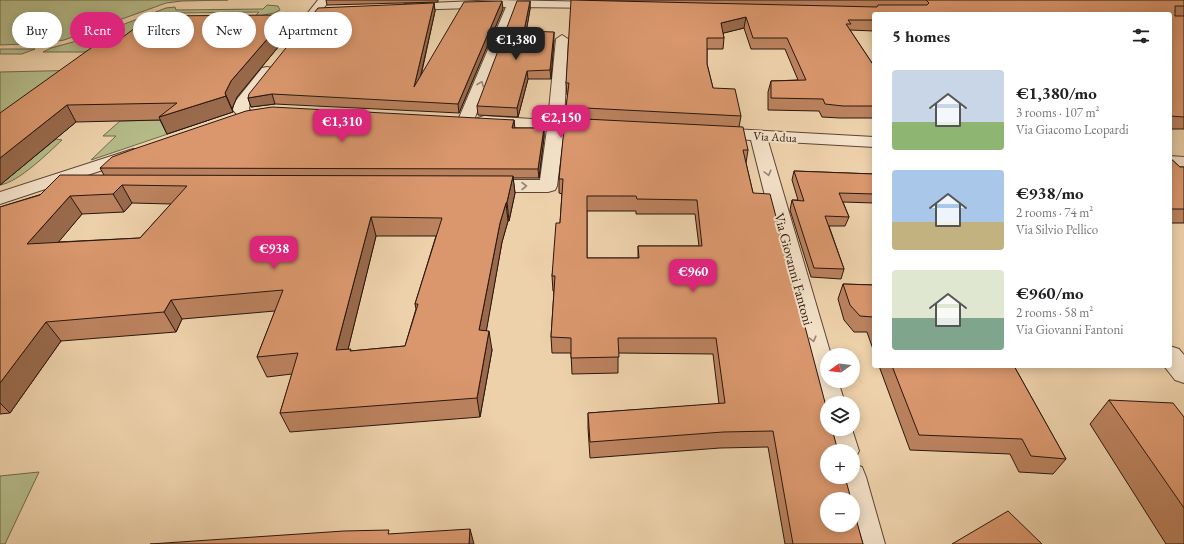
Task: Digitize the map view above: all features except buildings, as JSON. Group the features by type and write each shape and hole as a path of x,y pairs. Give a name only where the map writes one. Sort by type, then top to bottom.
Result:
{"street":[{"path":"396,8 513,2 615,6"},
{"path":"513,2 458,119 610,128"},
{"path":"471,186 548,186 556,124 562,39"},
{"path":"246,115 241,110 242,103 277,59"},
{"path":"229,120 263,111"},
{"name":"Via Adua","path":"696,132 872,142"},
{"name":"Via Giovanni Fantoni","path":"758,136 829,396"},
{"path":"0,198 148,148"},
{"path":"1172,162 1184,162"},
{"path":"0,193 37,185 99,183"},
{"path":"1172,358 1184,373"},
{"path":"853,484 869,544"}],"green space":[{"path":"0,0 228,0 182,1 166,3 141,12 133,12 133,15 125,18 125,12 70,12 70,38 62,40 62,12 12,12 12,44 0,45"},
{"path":"267,5 278,6 280,10 276,12 264,12 264,15 256,17 259,12 156,12 166,8 175,7 176,10 263,9"},
{"path":"133,21 133,46 126,52 43,52 51,48 62,48 62,45 70,43 70,48 125,48 125,24"},
{"path":"0,49 35,49 22,54 0,54"},
{"path":"88,70 0,138 0,72"},
{"path":"212,119 91,160 116,136 103,136 120,121"},
{"path":"56,139 62,140 33,166 16,179 0,185"},
{"path":"39,472 5,544 0,544 0,476"}]}
